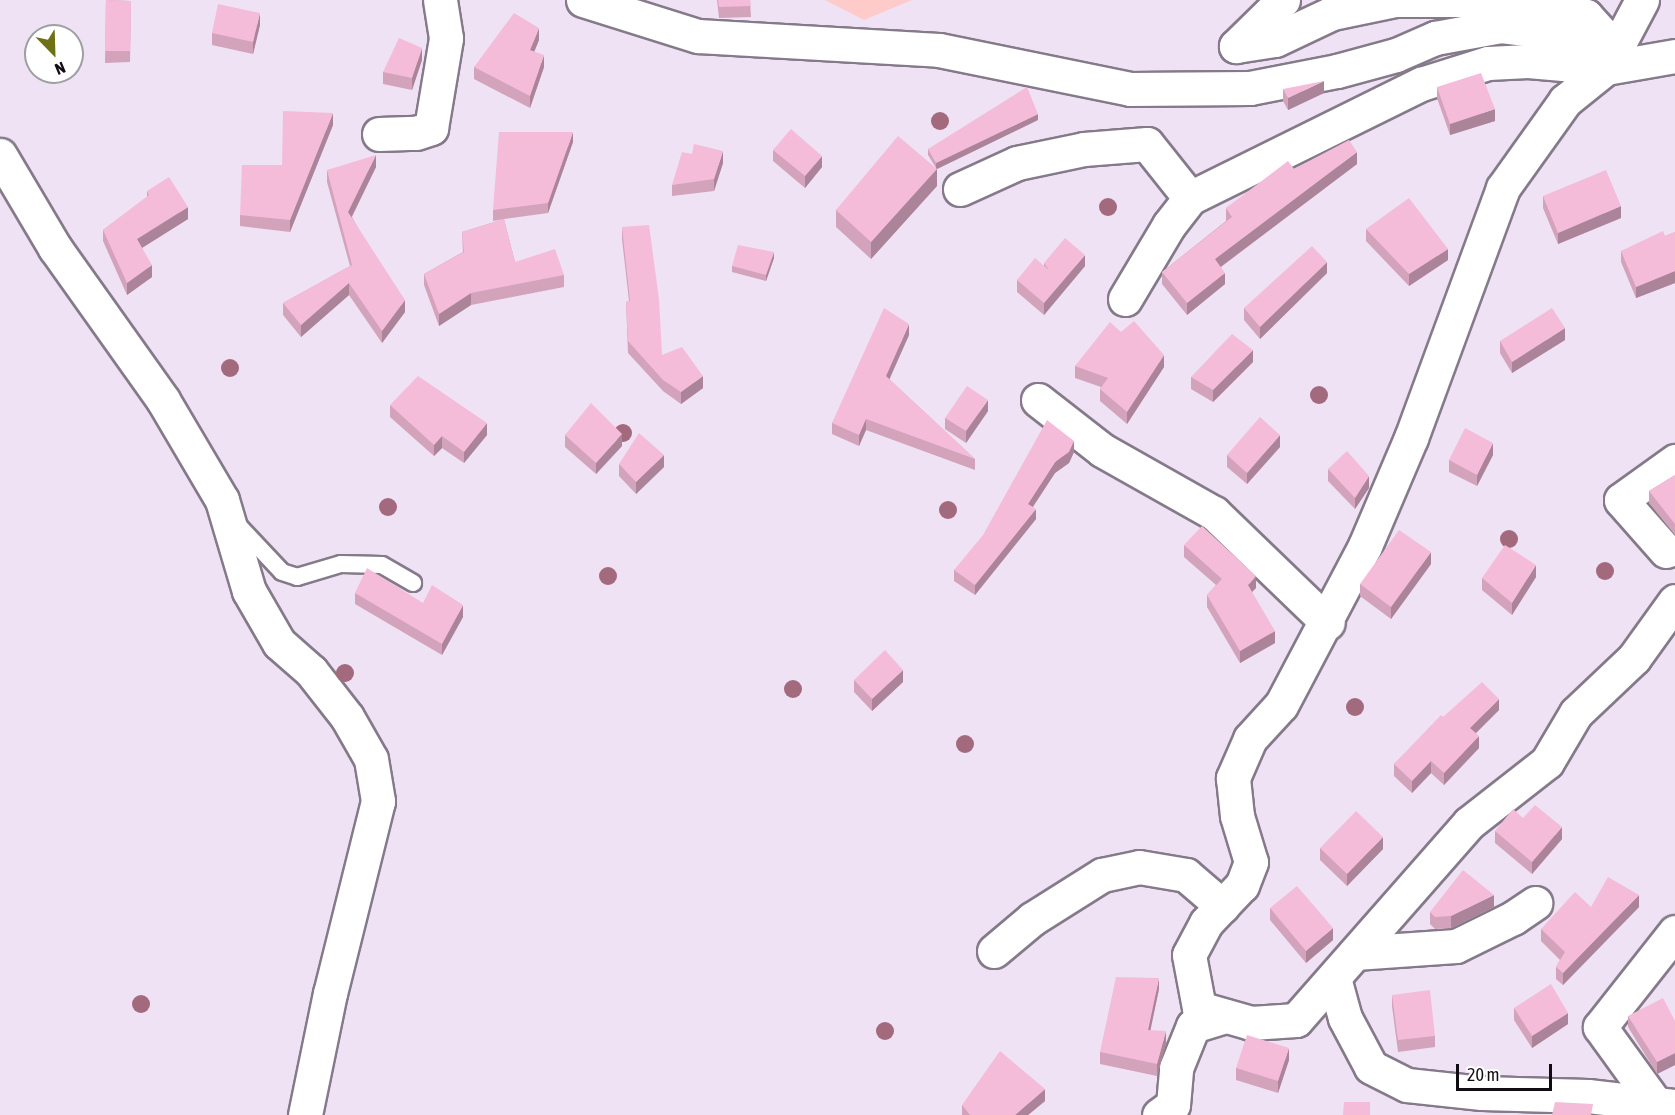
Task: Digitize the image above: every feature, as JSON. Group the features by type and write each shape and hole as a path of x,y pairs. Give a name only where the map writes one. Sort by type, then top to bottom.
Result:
{"street":[{"path":"379,134 416,133 431,128 446,38 440,0"},
{"path":"583,0 698,36 939,50 1130,89 1250,88 1337,71 1396,55 1435,38 1502,26 1558,33 1591,47 1606,68"},
{"path":"1283,0 1236,46 1275,40 1332,13 1395,0 1525,1 1586,16 1602,34 1606,68"},
{"path":"1642,0 1606,68 1565,101 1503,188 1411,438 1328,622 1281,705 1250,739 1233,777 1237,816 1251,862 1242,885 1206,923 1189,955 1199,1008 1251,1023 1296,1020 1468,823 1547,762 1576,713 1634,658 1675,601"},
{"path":"1125,299 1169,225 1190,198 1421,84 1488,63 1528,61 1606,68 1675,56"},
{"path":"960,189 1017,163 1084,149 1147,144 1190,198"},
{"path":"0,155 55,248 163,400 225,512 249,591 279,643 311,672 348,717 371,759 378,801 330,993 305,1115"},
{"path":"1038,400 1102,450 1214,513 1328,622"},
{"path":"1666,551 1621,500 1675,461"},
{"path":"994,951 1032,919 1102,875 1139,867 1186,875 1222,906"},
{"path":"1355,953 1456,946 1513,918 1535,903"},
{"path":"1665,1104 1600,1027 1675,932"},
{"path":"1334,978 1345,1018 1371,1067 1407,1085 1486,1104 1588,1096 1665,1104"},
{"path":"1159,1115 1173,1106 1176,1068 1193,1026 1225,1016"}],"lane":[{"path":"225,512 282,572 297,577 341,564 382,565 413,583"}],"shaded area":[{"path":"825,0 912,0 864,20"}],"building":[{"path":"106,0 131,1 130,51 105,51"},
{"path":"718,0 750,0 751,6 719,7"},
{"path":"218,4 260,13 253,42 212,33"},
{"path":"514,13 539,28 530,50 544,55 530,96 474,67"},
{"path":"399,38 422,48 412,78 383,72"},
{"path":"1481,73 1495,109 1450,124 1437,87"},
{"path":"1324,81 1288,98 1283,89"},
{"path":"1027,87 1038,114 936,163 928,149"},
{"path":"283,111 333,113 290,220 240,215 242,165 282,165"},
{"path":"791,129 822,156 805,176 773,150"},
{"path":"499,132 573,132 548,203 493,210"},
{"path":"898,136 937,169 871,242 836,210"},
{"path":"1349,140 1357,152 1215,259 1225,273 1187,303 1162,272 1232,217 1226,208 1288,161 1294,169"},
{"path":"694,144 723,151 714,179 672,185 682,152 692,154"},
{"path":"376,155 348,212 405,300 382,331 349,283 301,325 283,303 352,265 327,170"},
{"path":"1606,170 1621,206 1558,233 1543,196"},
{"path":"169,177 188,207 137,239 152,265 127,283 103,230 149,195 147,191"},
{"path":"1409,198 1448,249 1409,274 1366,229"},
{"path":"504,219 515,262 555,249 564,275 471,293 439,314 424,274 464,252 462,232"},
{"path":"649,225 659,299 662,355 682,347 703,376 681,392 663,380 628,341 626,301 630,301 622,227"},
{"path":"1663,231 1665,236 1675,232 1675,271 1636,287 1621,251"},
{"path":"1065,238 1085,255 1044,303 1017,280 1035,258 1049,270 1044,263"},
{"path":"738,245 774,252 766,275 732,266"},
{"path":"1312,246 1327,262 1260,327 1244,308"},
{"path":"884,308 909,324 886,376 975,459 866,419 859,435 832,423"},
{"path":"1552,308 1565,328 1512,362 1500,341"},
{"path":"1134,321 1164,355 1127,412 1100,389 1108,378 1075,366 1110,322 1121,332"},
{"path":"1232,334 1253,350 1213,390 1191,377"},
{"path":"418,376 487,423 464,452 442,436 434,445 390,405"},
{"path":"967,386 988,400 966,431 945,418"},
{"path":"591,403 622,434 596,463 565,435"},
{"path":"1260,417 1280,435 1247,473 1227,455"},
{"path":"1047,420 1074,441 1069,452 1055,462 1028,504 1036,509 975,585 954,570 983,535"},
{"path":"1465,428 1493,443 1477,475 1449,460"},
{"path":"639,433 664,455 636,482 619,464"},
{"path":"1347,451 1369,476 1355,498 1328,469"},
{"path":"1675,475 1675,524 1649,491"},
{"path":"1202,526 1256,576 1248,585 1275,631 1240,651 1207,595 1222,579 1184,545"},
{"path":"1399,530 1431,552 1391,607 1360,584"},
{"path":"1505,545 1536,565 1512,603 1482,578"},
{"path":"367,568 423,603 432,585 463,605 442,644 355,593"},
{"path":"885,650 903,670 872,699 854,680"},
{"path":"1482,682 1499,699 1470,728 1479,736 1444,773 1431,761 1412,781 1394,764 1441,715 1443,717"},
{"path":"1535,805 1562,827 1532,862 1495,831 1513,809 1523,818"},
{"path":"1356,811 1383,837 1347,874 1320,848"},
{"path":"1463,870 1494,895 1451,916 1435,917 1430,912"},
{"path":"1608,877 1639,895 1563,973 1556,967 1565,952 1541,929 1575,892 1591,907"},
{"path":"1297,886 1333,928 1306,951 1270,908"},
{"path":"1116,977 1159,978 1148,1030 1166,1031 1157,1064 1100,1052"},
{"path":"1551,984 1568,1013 1532,1036 1514,1008"},
{"path":"1430,990 1435,1036 1398,1040 1392,995"},
{"path":"1663,998 1675,1021 1675,1053 1657,1062 1628,1016"},
{"path":"1247,1035 1289,1048 1278,1081 1236,1068"},
{"path":"1000,1051 1045,1089 1015,1115 970,1115 962,1105"},
{"path":"1344,1102 1370,1102 1370,1115 1343,1115"},
{"path":"1555,1102 1593,1104 1591,1115 1552,1115"}]}
